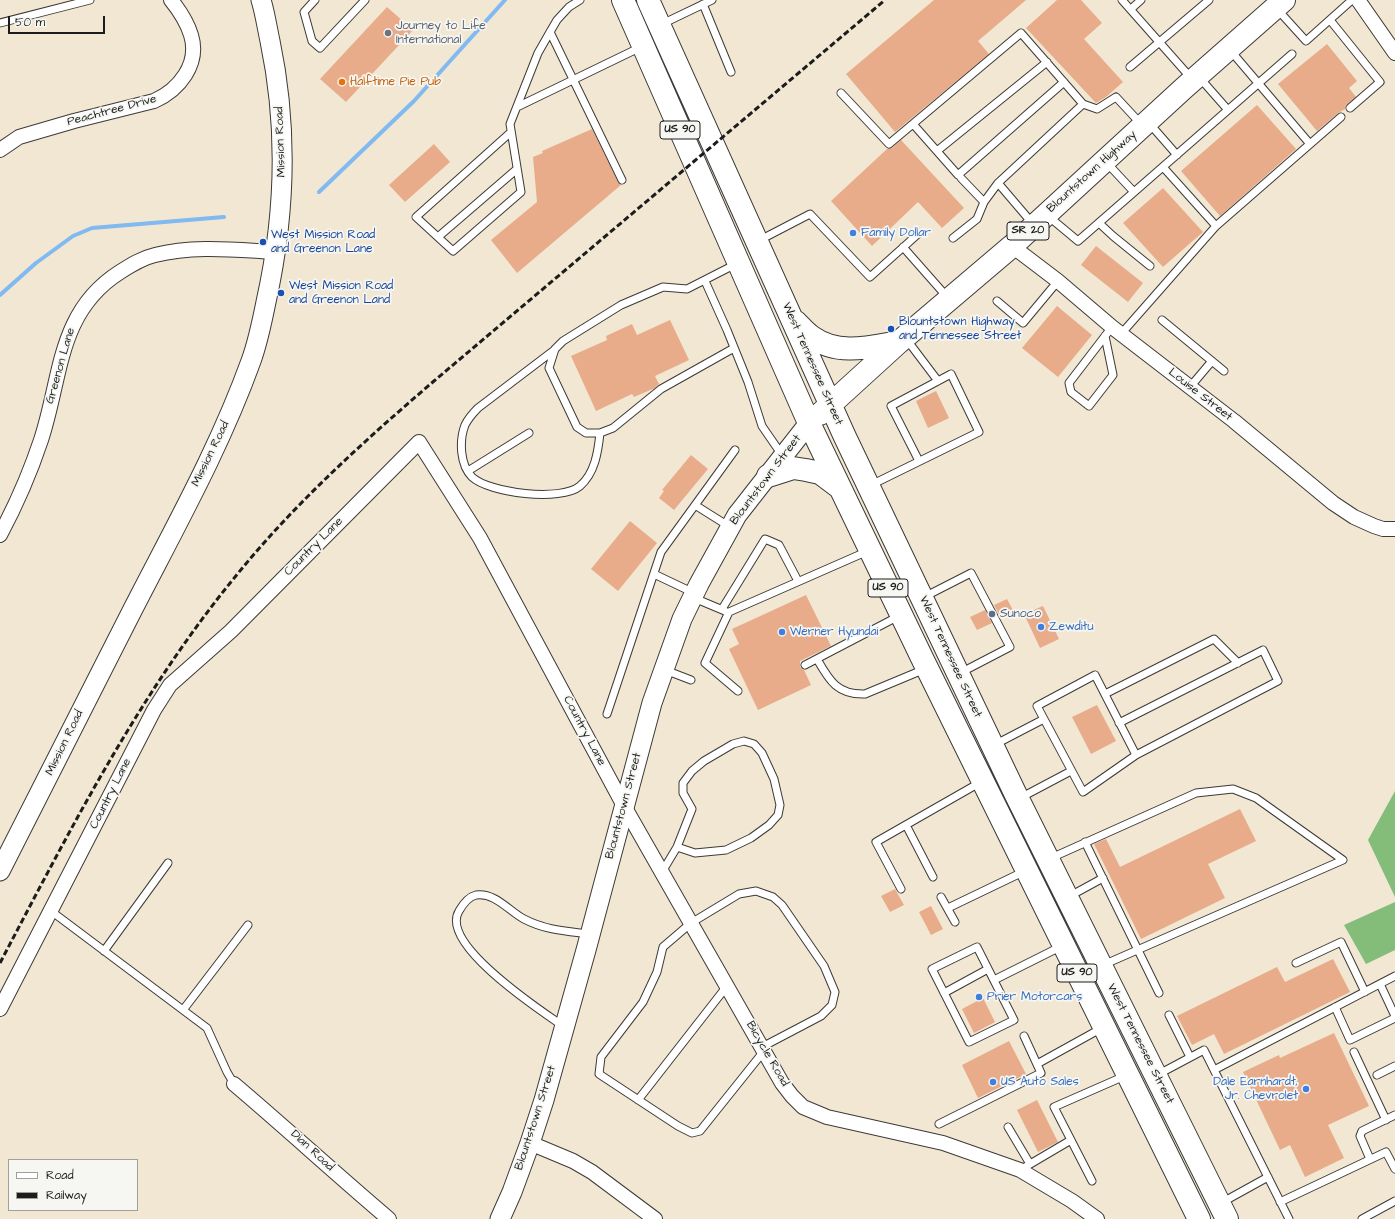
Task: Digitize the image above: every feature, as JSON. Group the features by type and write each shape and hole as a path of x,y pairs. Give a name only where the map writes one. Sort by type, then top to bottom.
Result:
{"main road":[{"name":"Mission Road","path":"0,871 201,475 233,407 252,359 260,330 276,252 281,208 283,168 280,106 274,60 261,0"},
{"name":"West Tennessee Street","path":"623,0 809,423 982,781 1199,1219"},
{"name":"West Tennessee Street","path":"647,1 830,406 992,746 1208,1180 1222,1214"},
{"name":"Blountstown Highway","path":"809,423 830,406 902,340 1012,246 1145,123 1280,4"},
{"path":"789,315 810,337 834,347 857,349 902,340"},
{"name":"Blountstown Street","path":"500,1219 512,1192 544,1100 652,703 682,619 693,595 737,515 809,423"},
{"path":"768,476 793,468 806,470 820,473 841,489"},
{"path":"1027,870 1048,860"},
{"path":"1179,1179 1192,1182 1208,1180"}],"street":[{"name":"Peachtree Drive","path":"0,150 19,137 154,100 166,95 176,87 191,64 193,49 191,35 185,20 171,0"},
{"path":"1358,0 1395,53"},
{"name":"Louise Street","path":"1012,246 1058,281 1113,332 1190,387 1333,503 1354,517 1374,526 1384,529 1395,529"},
{"name":"Greenon Lane","path":"0,535 26,480 41,439 63,349 72,326 86,302 97,290 113,276 134,263 154,255 185,250 205,249 276,252"},
{"name":"Country Lane","path":"0,1009 154,710 170,685 231,631 419,442 480,538 624,806"},
{"name":"Bicycle Road","path":"624,806 782,1083 803,1107 827,1117 943,1143 1025,1167 1097,1219"},
{"name":"Dian Road","path":"234,1084 294,1135 326,1166 389,1219"},
{"path":"530,1143 573,1161 592,1172 655,1219"}],"lane":[{"path":"0,23 90,0"},
{"path":"315,0 304,12 312,41 320,48 365,0"},
{"path":"511,132 416,217 452,251 521,192 510,124 538,53 557,20 569,7 580,0"},
{"path":"659,25 712,0"},
{"path":"1122,0 1159,42 1228,110"},
{"path":"1131,10 1141,0"},
{"path":"1130,67 1209,0"},
{"path":"1280,4 1306,41 1352,0"},
{"path":"703,4 731,72"},
{"path":"1330,20 1380,82 1350,108"},
{"path":"550,32 622,180"},
{"path":"841,93 889,144 1021,33 1083,104 1098,109 1116,97 1177,155"},
{"path":"517,107 643,46"},
{"path":"1228,49 1310,144"},
{"path":"998,183 1040,220 1078,241 1292,54"},
{"path":"937,151 1047,62"},
{"path":"960,176 1064,82"},
{"path":"953,238 977,219 984,202 998,183 1083,104"},
{"path":"1113,332 1113,375 1089,406 1071,392 1069,383 1113,332 1216,226 1341,116"},
{"path":"913,124 984,202"},
{"path":"1105,160 1134,192"},
{"path":"1163,167 1216,226"},
{"path":"438,237 517,169"},
{"path":"756,242 810,214 870,277 918,234"},
{"path":"1100,223 1113,236 1150,266"},
{"path":"903,247 949,300"},
{"path":"600,433 597,454 591,473 582,485 565,493 548,495 528,494 506,490 479,482 471,476 463,463 462,453 465,425 471,416 478,408 555,350 563,341 621,305 663,287 687,289 705,281 738,262"},
{"path":"705,281 748,382 762,426 783,457"},
{"path":"996,301 1023,323 1058,281"},
{"path":"1162,320 1224,371"},
{"path":"902,340 938,381"},
{"path":"555,350 549,368 577,427 586,433 600,433 613,428 661,389 734,348"},
{"path":"1190,387 1212,361"},
{"path":"869,486 919,462 979,432 951,374 891,406 919,462"},
{"path":"468,471 529,433"},
{"path":"607,714 661,552 735,450"},
{"path":"695,506 730,527"},
{"path":"722,609 765,539 779,545 798,581"},
{"path":"738,691 705,663 729,612 870,550"},
{"path":"922,598 971,573 1010,647 958,674"},
{"path":"654,574 729,612"},
{"path":"805,665 901,615"},
{"path":"1105,694 1214,639 1238,663"},
{"path":"1120,723 1263,650 1278,681 1136,755 1083,792 1037,706 1095,675 1136,755"},
{"path":"817,659 833,684 846,691 856,694 865,694 927,668"},
{"path":"663,669 691,680"},
{"path":"992,746 1044,719"},
{"path":"662,872 676,847 692,809 683,793 683,783 692,771 704,761 733,744 744,741 754,744 762,753 774,779 780,805 778,815 769,825 751,838 726,850 695,853 676,847"},
{"path":"1018,799 1071,771"},
{"path":"901,889 876,842 982,781"},
{"path":"1048,860 1196,793 1233,789 1256,798 1343,860 1101,966"},
{"path":"906,825 933,877"},
{"path":"1085,842 1159,993"},
{"path":"104,951 168,863"},
{"path":"948,908 1027,870"},
{"path":"1067,898 1103,878"},
{"path":"756,891 773,897 782,905 824,966 835,992 832,1006 821,1016 763,1049 700,1131 692,1133 678,1126 599,1074 601,1057 644,1002 657,972 663,948 691,923 739,894 756,891"},
{"path":"564,1028 509,988 474,956 463,940 457,926 456,915 466,900 476,895 486,896 502,902 523,918 543,927 590,935"},
{"path":"941,897 955,922"},
{"path":"50,911 207,1028 234,1084"},
{"path":"183,1010 248,926"},
{"path":"1296,963 1340,942 1365,992"},
{"path":"994,980 1064,945"},
{"path":"977,947 988,969 1014,1020 968,1042 932,969 977,947"},
{"path":"944,993 988,969"},
{"path":"1214,1070 1395,976"},
{"path":"1334,1007 1350,1040 1395,1017 1380,984"},
{"path":"638,1100 727,986"},
{"path":"1169,1015 1190,1057"},
{"path":"1037,1064 1104,1027"},
{"path":"939,1124 1041,1073 1024,1036"},
{"path":"1156,1075 1204,1050 1289,1219"},
{"path":"1354,1052 1386,1120"},
{"path":"1377,1075 1395,1066"},
{"path":"1092,1181 1054,1107 1128,1075"},
{"path":"1370,1159 1360,1136 1362,1131 1395,1115"},
{"path":"1008,1127 1025,1167 1071,1140"},
{"path":"1280,1202 1386,1152 1395,1169"},
{"path":"1222,1214 1268,1177"},
{"path":"1362,1219 1395,1201"}],"green space":[{"path":"1395,791 1395,897 1368,840"},
{"path":"1395,902 1395,950 1366,964 1344,925"}],"building":[{"path":"934,0 1026,0 978,41 989,54 895,132 846,74"},
{"path":"1057,0 1081,0 1102,23 1084,39 1123,82 1106,97 1096,103 1026,28"},
{"path":"387,7 413,30 346,102 320,79"},
{"path":"1327,44 1357,81 1349,88 1356,97 1346,105 1345,109 1317,131 1278,84"},
{"path":"1257,105 1296,149 1220,216 1181,171"},
{"path":"592,129 618,182 621,185 517,273 491,240 537,202 533,157 543,153 542,151"},
{"path":"901,140 964,208 942,228 918,202 872,246 831,201 887,149 892,148"},
{"path":"434,144 450,162 405,202 389,185"},
{"path":"1163,188 1203,232 1163,267 1123,223"},
{"path":"1096,246 1143,283 1128,302 1081,265"},
{"path":"1057,306 1092,335 1058,377 1022,348"},
{"path":"670,320 689,360 655,376 659,384 655,388 634,397 632,394 596,411 571,356 607,340 606,336 632,324 637,335"},
{"path":"936,391 949,418 928,428 916,401"},
{"path":"691,455 708,469 674,510 659,498 664,491 662,490"},
{"path":"630,521 657,543 618,591 591,569"},
{"path":"806,595 831,646 800,661 800,667 804,670 811,685 758,710 729,649 739,644 732,629"},
{"path":"1007,599 1014,612 1001,618 994,605"},
{"name":"Zewditu","path":"1043,606 1059,639 1040,648 1024,614"},
{"path":"985,610 992,623 977,630 970,617"},
{"path":"1097,705 1116,741 1091,754 1072,717"},
{"path":"1240,809 1256,841 1208,864 1225,898 1141,939 1094,844 1106,839 1120,867"},
{"path":"895,889 904,905 890,912 881,896"},
{"path":"931,906 943,929 931,935 919,912"},
{"path":"1333,959 1350,992 1224,1054 1214,1034 1192,1045 1177,1016 1277,967 1285,982"},
{"path":"983,998 995,1022 974,1033 962,1009"},
{"name":"Dale Earnhardt, Jr. Chevrolet","path":"1334,1033 1369,1106 1328,1125 1344,1158 1305,1177 1290,1145 1280,1150 1243,1072 1279,1055 1280,1058"},
{"path":"1009,1041 1026,1074 978,1098 962,1065"},
{"path":"1037,1100 1058,1142 1038,1152 1017,1110"}],"waterway":[{"path":"319,192 414,101 505,0"},
{"path":"0,295 36,263 73,236 92,228 224,217"}],"railway":[{"path":"0,963 80,813 137,715 200,622 235,577 281,524 330,474 407,404 885,0"}],"place":[{"name":"Journey to Life International","path":"388,33"},
{"name":"Halftime Pie Pub","path":"342,82"},
{"name":"Family Dollar","path":"853,233"},
{"name":"West Mission Road and Greenon Lane","path":"263,242"},
{"name":"West Mission Road and Greenon Land","path":"281,293"},
{"name":"Blountstown Highway and Tennessee Street","path":"891,329"},
{"name":"Sunoco","path":"992,614"},
{"name":"Zewditu","path":"1041,627"},
{"name":"Werner Hyundai","path":"782,632"},
{"name":"Prier Motorcars","path":"979,997"},
{"name":"US Auto Sales","path":"993,1082"},
{"name":"Dale Earnhardt, Jr. Chevrolet","path":"1306,1089"}]}
